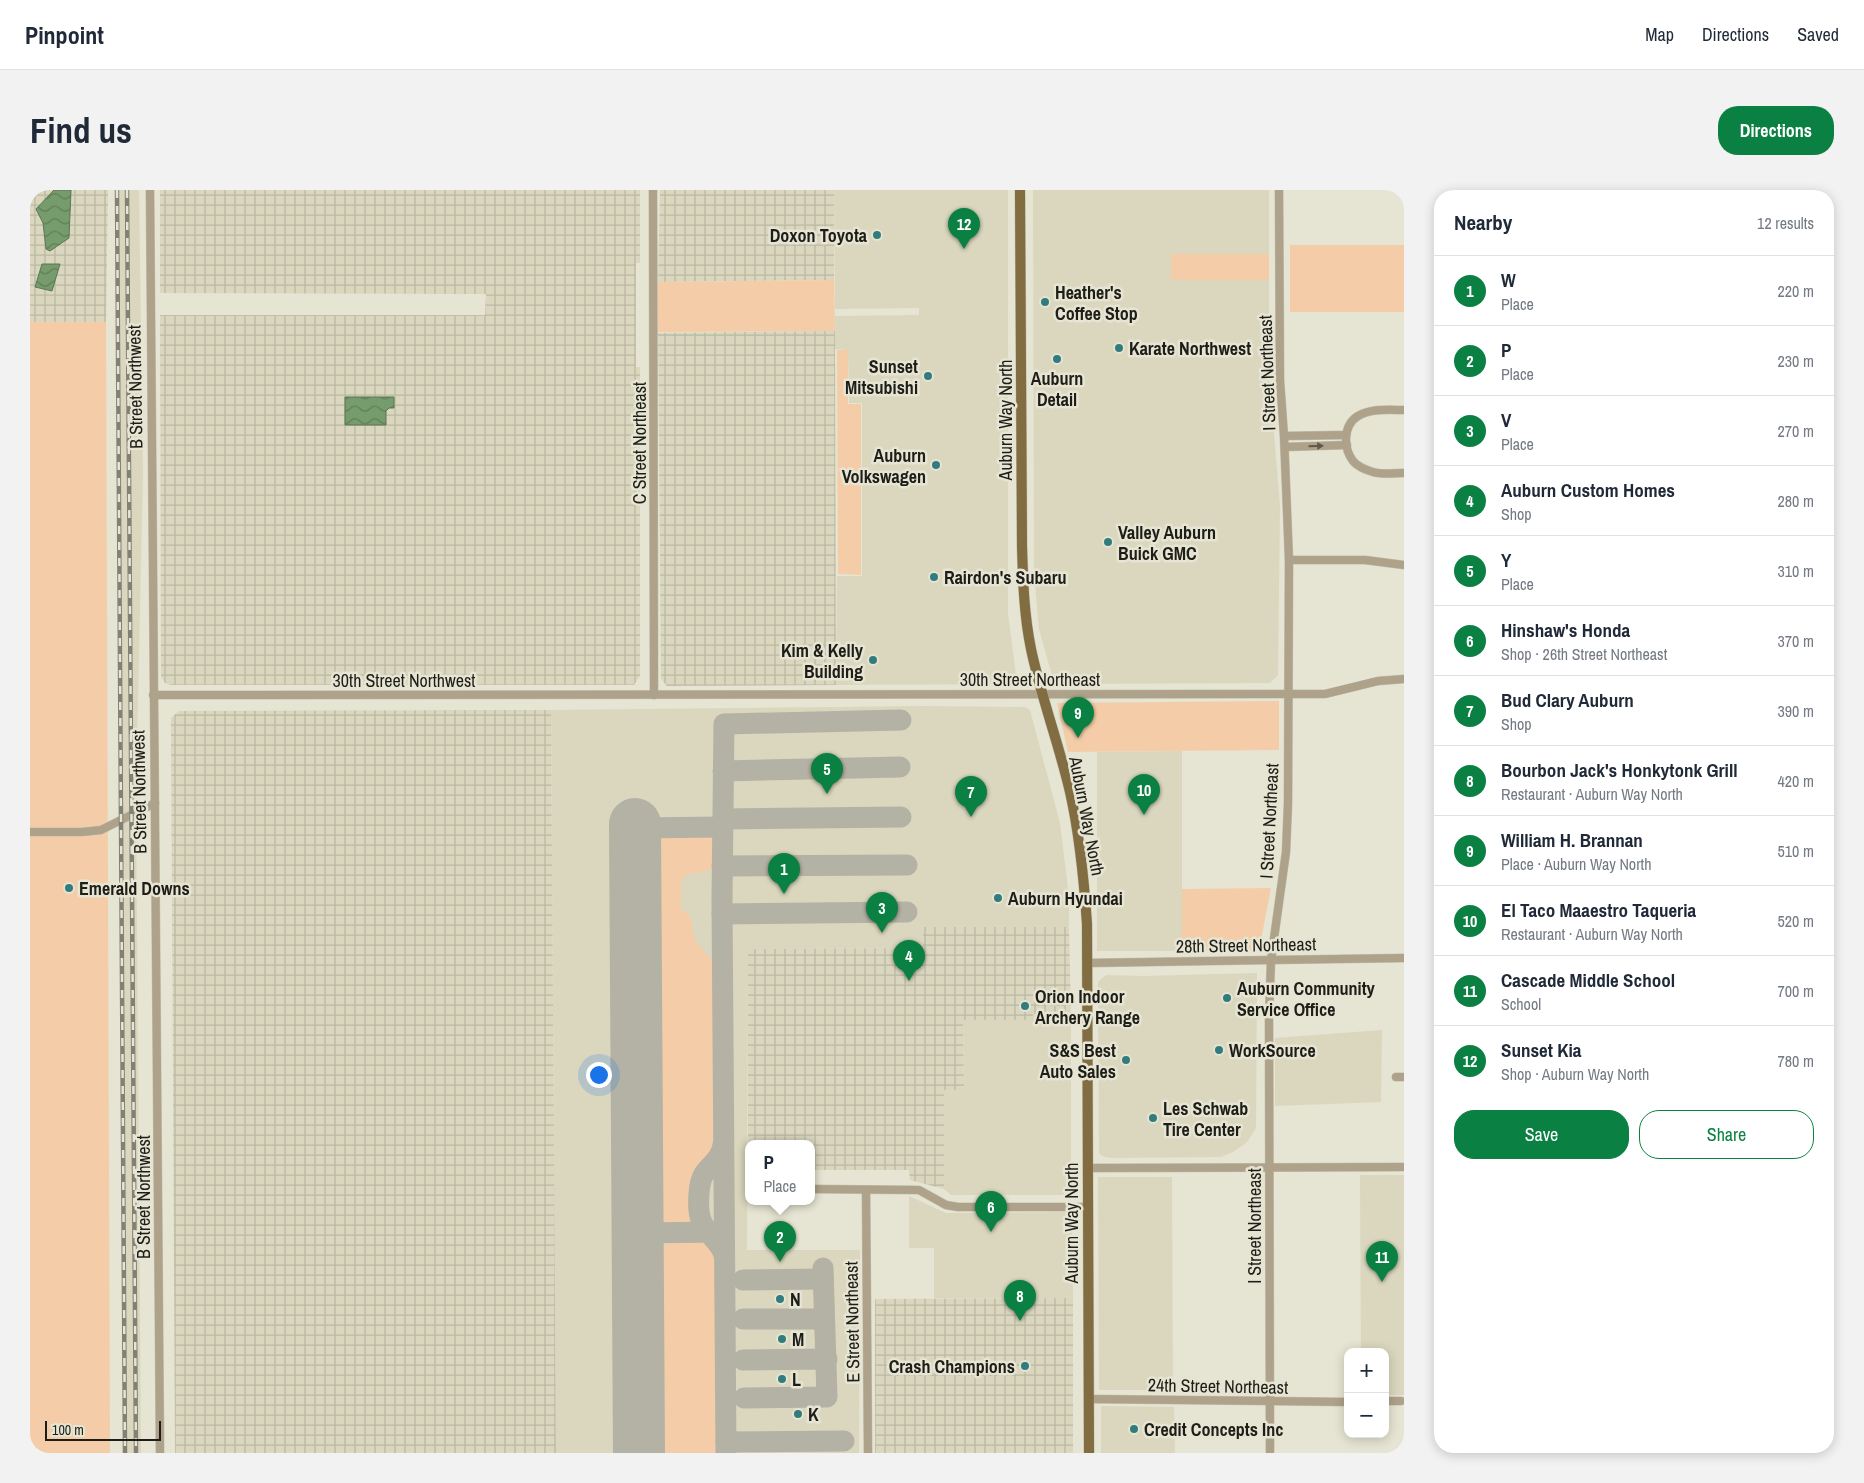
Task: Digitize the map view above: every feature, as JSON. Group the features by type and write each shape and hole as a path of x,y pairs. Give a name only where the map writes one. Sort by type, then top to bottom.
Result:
{"main road":[{"name":"Auburn Way North","path":"1020,190 1023,581 1028,630 1042,694 1070,790 1084,879 1088,963 1089,1453"}],"street":[{"name":"B Street Northwest","path":"150,190 160,1453"},
{"name":"C Street Northeast","path":"654,190 654,695"},
{"name":"I Street Northeast","path":"1270,1453 1269,1018 1271,960 1286,852 1288,693 1288,560 1285,447 1280,380 1280,190"},
{"path":"1404,410 1375,411 1359,416 1350,423 1346,435 1352,459 1357,465 1377,473 1404,473"},
{"path":"1284,436 1346,435"},
{"path":"1285,447 1347,445"},
{"path":"1288,560 1365,560 1404,565"},
{"name":"30th Street Northeast","path":"654,695 1325,694 1378,681 1404,679"},
{"name":"30th Street Northwest","path":"153,695 654,695"},
{"path":"30,832 100,830 155,803"},
{"name":"28th Street Northeast","path":"1088,963 1404,958"},
{"path":"1087,1168 1404,1167"},
{"path":"815,1189 919,1190 941,1203 958,1207 1088,1207"},
{"name":"E Street Northeast","path":"866,1190 868,1453"},
{"name":"24th Street Northeast","path":"1089,1399 1344,1402"},
{"path":"1389,1401 1402,1401"}],"shaded area":[{"path":"30,190 108,190 106,322 30,322"},
{"path":"116,190 139,190 143,471 136,792 141,1453 123,1453"},
{"path":"160,190 640,190 640,263 636,263 636,367 640,367 640,676 634,685 171,685 165,683 161,677 160,315 485,315 486,294 160,293"},
{"path":"660,190 834,190 834,280 658,282"},
{"path":"834,190 1008,190 1008,614 1016,675 1012,682 1006,684 836,685 837,576 862,576 862,403 849,403 848,350 835,349 835,316 919,315 919,308 835,309"},
{"path":"1033,190 1269,190 1269,254 1171,254 1171,280 1269,280 1269,374 1280,506 1278,675 1270,683 1054,683 1039,629 1034,573"},
{"path":"1290,245 1404,245 1404,312 1290,312"},
{"path":"1171,254 1269,254 1269,280 1171,280"},
{"path":"834,280 835,331 658,332 658,282"},
{"name":"Emerald Downs","path":"30,322 106,322 110,1453 30,1453"},
{"path":"835,331 836,685 667,686 661,679 658,333"},
{"path":"837,350 848,350 848,404 861,404 861,575 838,574"},
{"path":"1279,701 1279,750 1068,752 1057,703"},
{"path":"923,706 1025,707 1030,710 1060,823 1069,897 1069,927 924,927 923,948 748,949 747,1140 745,1140 747,1250 860,1250 859,1453 556,1453 551,710"},
{"path":"551,710 556,1453 175,1453 171,718 179,711"},
{"path":"1182,751 1182,951 1097,951 1097,752"},
{"path":"695,831 718,835 720,846 719,861 716,866 705,871 687,874 681,880 681,909 688,913 691,918 697,943 717,967 719,1144 715,1153 699,1171 695,1187 695,1223 685,1226 673,1225 663,1220 656,1212 652,1194 651,834"},
{"path":"1271,888 1259,950 1182,951 1182,889"},
{"path":"923,927 1069,927 1071,1014 1033,1014 1032,1020 963,1020 964,1090 944,1090 944,1189 910,1180 909,1170 815,1170 815,1140 748,1140 748,949 923,948"},
{"path":"1257,973 1256,1128 1247,1142 1233,1152 1221,1157 1110,1158 1102,1156 1099,1153 1098,982 1106,975 1144,976"},
{"path":"1032,1014 1071,1014 1071,1195 951,1195 944,1189 944,1090 964,1090 963,1020 1032,1020"},
{"path":"1382,1030 1381,1102 1275,1106 1275,1038"},
{"path":"1360,1175 1404,1175 1404,1395 1389,1395 1389,1348 1361,1348"},
{"path":"1098,1177 1172,1177 1173,1390 1099,1390"},
{"path":"909,1196 946,1213 1070,1213 1072,1216 1073,1298 934,1298 934,1248 909,1248"},
{"path":"685,1239 699,1240 707,1243 717,1252 720,1453 654,1453 654,1264 659,1248"},
{"path":"1073,1298 1073,1453 875,1453 875,1299"},
{"path":"1101,1406 1174,1407 1175,1453 1101,1453"}],"water":[{"path":"54,190 71,190 69,238 50,251 46,249 43,223 36,209"},
{"path":"42,264 60,264 52,291 35,287"},
{"path":"345,397 394,397 394,408 389,408 386,411 386,425 345,425"}],"taxiway":[{"path":"726,1453 722,900 724,724 901,720"},
{"path":"723,771 900,767"},
{"path":"723,819 901,817"},
{"path":"635,828 723,827"},
{"path":"722,866 907,865"},
{"path":"722,914 907,912"},
{"path":"723,1145 718,1158 702,1178 699,1190 699,1203 703,1225 719,1245 724,1255"},
{"path":"637,1233 719,1232"},
{"path":"744,1398 827,1397 823,1268"},
{"path":"743,1280 823,1279"},
{"path":"743,1319 824,1319"},
{"path":"743,1360 827,1359"},
{"path":"726,1442 844,1441"}],"runway":[{"path":"635,824 639,1453"}],"railway":[{"path":"117,190 125,1453"},
{"path":"127,190 136,1453"}],"place":[{"name":"Doxon Toyota","path":"877,235"},
{"name":"Sunset Kia","path":"964,249"},
{"name":"Heather's Coffee Stop","path":"1045,302"},
{"name":"Karate Northwest","path":"1119,348"},
{"name":"Auburn Detail","path":"1057,359"},
{"name":"Sunset Mitsubishi","path":"928,376"},
{"name":"Auburn Volkswagen","path":"936,465"},
{"name":"Valley Auburn Buick GMC","path":"1108,542"},
{"name":"Rairdon's Subaru","path":"934,577"},
{"name":"Kim & Kelly Building","path":"873,660"},
{"name":"William H. Brannan","path":"1078,738"},
{"name":"Y","path":"827,794"},
{"name":"El Taco Maaestro Taqueria","path":"1144,815"},
{"name":"Bud Clary Auburn","path":"971,817"},
{"name":"Emerald Downs","path":"69,888"},
{"name":"W","path":"784,894"},
{"name":"Auburn Hyundai","path":"998,898"},
{"name":"V","path":"882,933"},
{"name":"Auburn Custom Homes","path":"909,981"},
{"name":"Auburn Community Service Office","path":"1227,998"},
{"name":"Orion Indoor Archery Range","path":"1025,1006"},
{"name":"WorkSource","path":"1219,1050"},
{"name":"S&S Best Auto Sales","path":"1126,1060"},
{"name":"Les Schwab Tire Center","path":"1153,1118"},
{"name":"Hinshaw's Honda","path":"991,1232"},
{"name":"P","path":"780,1262"},
{"name":"Cascade Middle School","path":"1382,1282"},
{"name":"N","path":"780,1299"},
{"name":"Bourbon Jack's Honkytonk Grill","path":"1020,1321"},
{"name":"M","path":"782,1339"},
{"name":"Crash Champions","path":"1025,1366"},
{"name":"L","path":"782,1379"},
{"name":"K","path":"798,1414"},
{"name":"Credit Concepts Inc","path":"1134,1429"}]}
